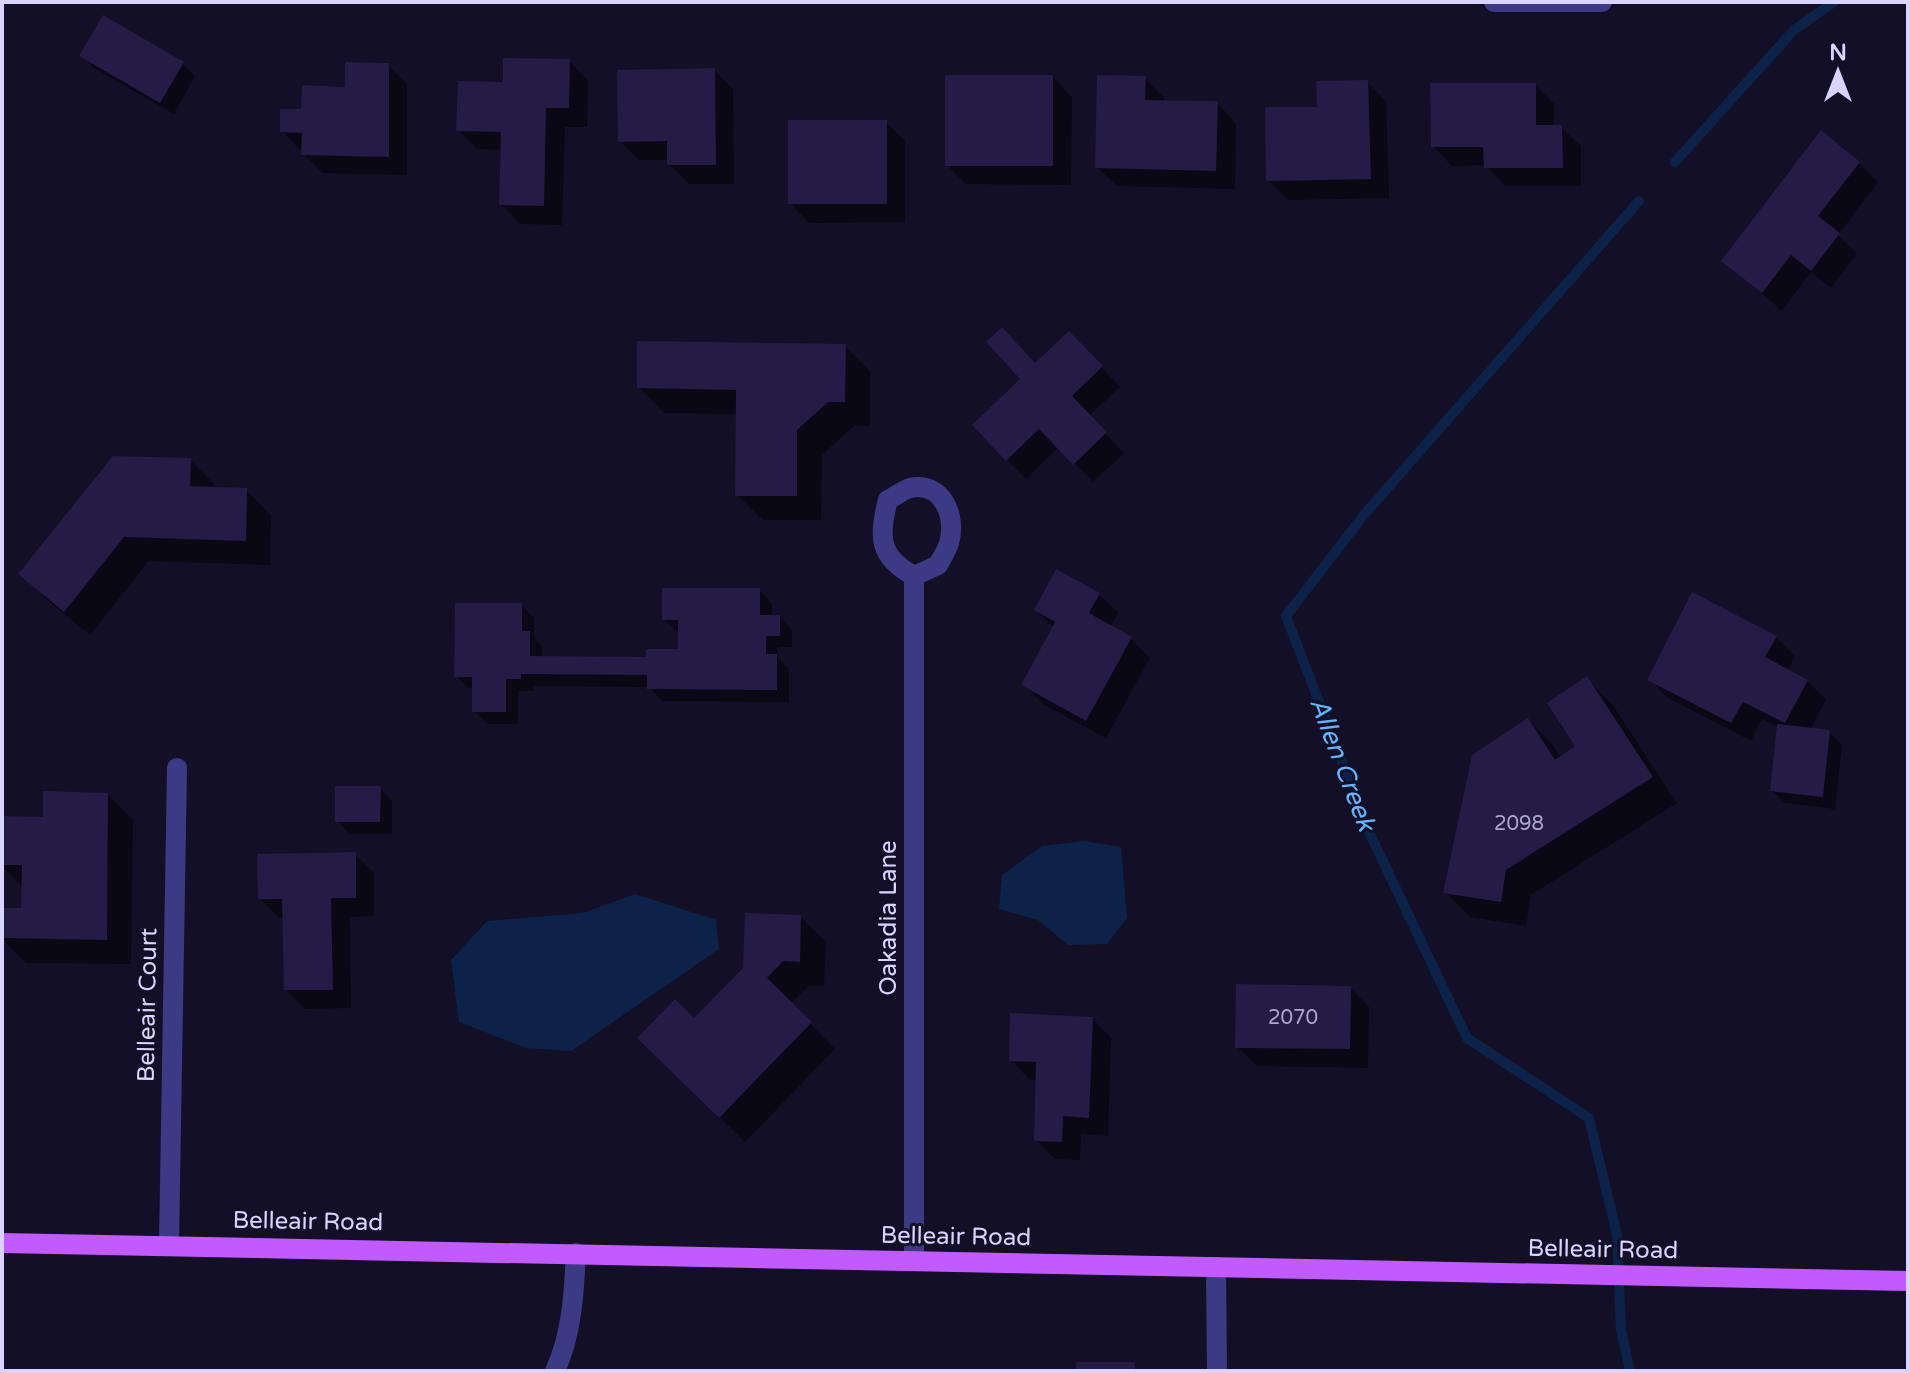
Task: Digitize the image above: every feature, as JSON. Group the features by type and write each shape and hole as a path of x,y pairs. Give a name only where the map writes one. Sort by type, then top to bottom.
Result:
{"main road":[{"name":"Belleair Road","path":"2,1243 1908,1281"}],"street":[{"path":"1494,2 1602,2"},
{"name":"Oakadia Lane","path":"914,576 914,1261"},
{"name":"Belleair Court","path":"169,1244 177,768"},
{"path":"555,1371 562,1355 573,1303 576,1253"},
{"path":"1216,1267 1217,1371"}],"water":[{"path":"1084,841 1121,847 1127,918 1107,944 1068,945 1038,920 999,909 1002,875 1042,846"},
{"path":"635,894 716,920 719,949 571,1051 526,1048 459,1022 451,960 487,921 583,913"}],"building":[{"path":"103,15 184,62 160,103 79,56"},
{"path":"503,58 570,59 569,108 546,108 544,206 499,205 501,132 456,131 458,81 503,82"},
{"path":"345,62 389,63 389,157 301,155 302,133 280,132 280,109 301,109 302,85 345,87"},
{"path":"715,68 716,165 667,165 667,141 618,142 617,70"},
{"path":"945,75 1053,75 1053,166 945,166"},
{"path":"1097,75 1146,76 1145,100 1218,101 1216,171 1095,168"},
{"path":"1368,80 1371,179 1266,181 1265,107 1317,107 1316,81"},
{"path":"1430,83 1536,83 1536,125 1562,125 1563,168 1484,168 1483,147 1431,147"},
{"path":"788,120 887,120 887,204 788,204"},
{"path":"1821,130 1860,162 1818,216 1840,233 1811,271 1791,255 1762,293 1721,261"},
{"path":"1002,327 1035,363 1069,331 1103,366 1072,396 1107,432 1073,465 1039,429 1006,461 972,425 1020,379 986,342"},
{"path":"637,341 846,344 845,402 828,402 797,430 797,496 735,496 736,390 637,388"},
{"path":"113,456 191,458 190,486 247,488 246,541 124,537 64,612 18,574"},
{"path":"1056,569 1100,593 1089,613 1132,637 1086,721 1021,685 1055,622 1034,610"},
{"path":"662,588 760,588 760,615 780,615 780,636 766,636 766,654 777,654 777,690 647,689 647,675 521,674 521,679 506,679 506,712 472,712 472,677 454,677 455,603 522,603 522,631 530,631 530,656 646,657 646,649 678,649 678,620 662,620"},
{"path":"1692,592 1777,636 1765,657 1808,680 1785,723 1743,702 1731,723 1647,680"},
{"path":"1587,676 1653,777 1506,870 1501,902 1443,893 1472,755 1528,718 1555,760 1575,746 1547,703"},
{"path":"1777,724 1830,730 1823,797 1770,791"},
{"path":"335,786 381,786 380,822 335,822"},
{"path":"43,791 108,793 107,940 2,938 2,908 21,908 22,865 2,865 2,816 43,817"},
{"path":"356,852 356,898 331,898 333,990 284,990 282,899 258,899 257,854"},
{"path":"745,913 801,915 800,962 783,961 767,978 812,1022 719,1118 637,1038 675,999 694,1018 743,968"},
{"path":"1236,984 1351,986 1350,1049 1235,1048"},
{"path":"1010,1013 1093,1017 1089,1118 1063,1116 1062,1142 1034,1141 1036,1062 1009,1061"},
{"path":"1076,1362 1135,1362 1135,1371 1076,1371"}],"waterway":[{"name":"Allen Creek","path":"1675,162 1794,30 1834,2"},
{"name":"Allen Creek","path":"1630,1371 1621,1330 1617,1235 1589,1118 1467,1038 1370,834 1286,616 1363,516 1639,201"}]}
